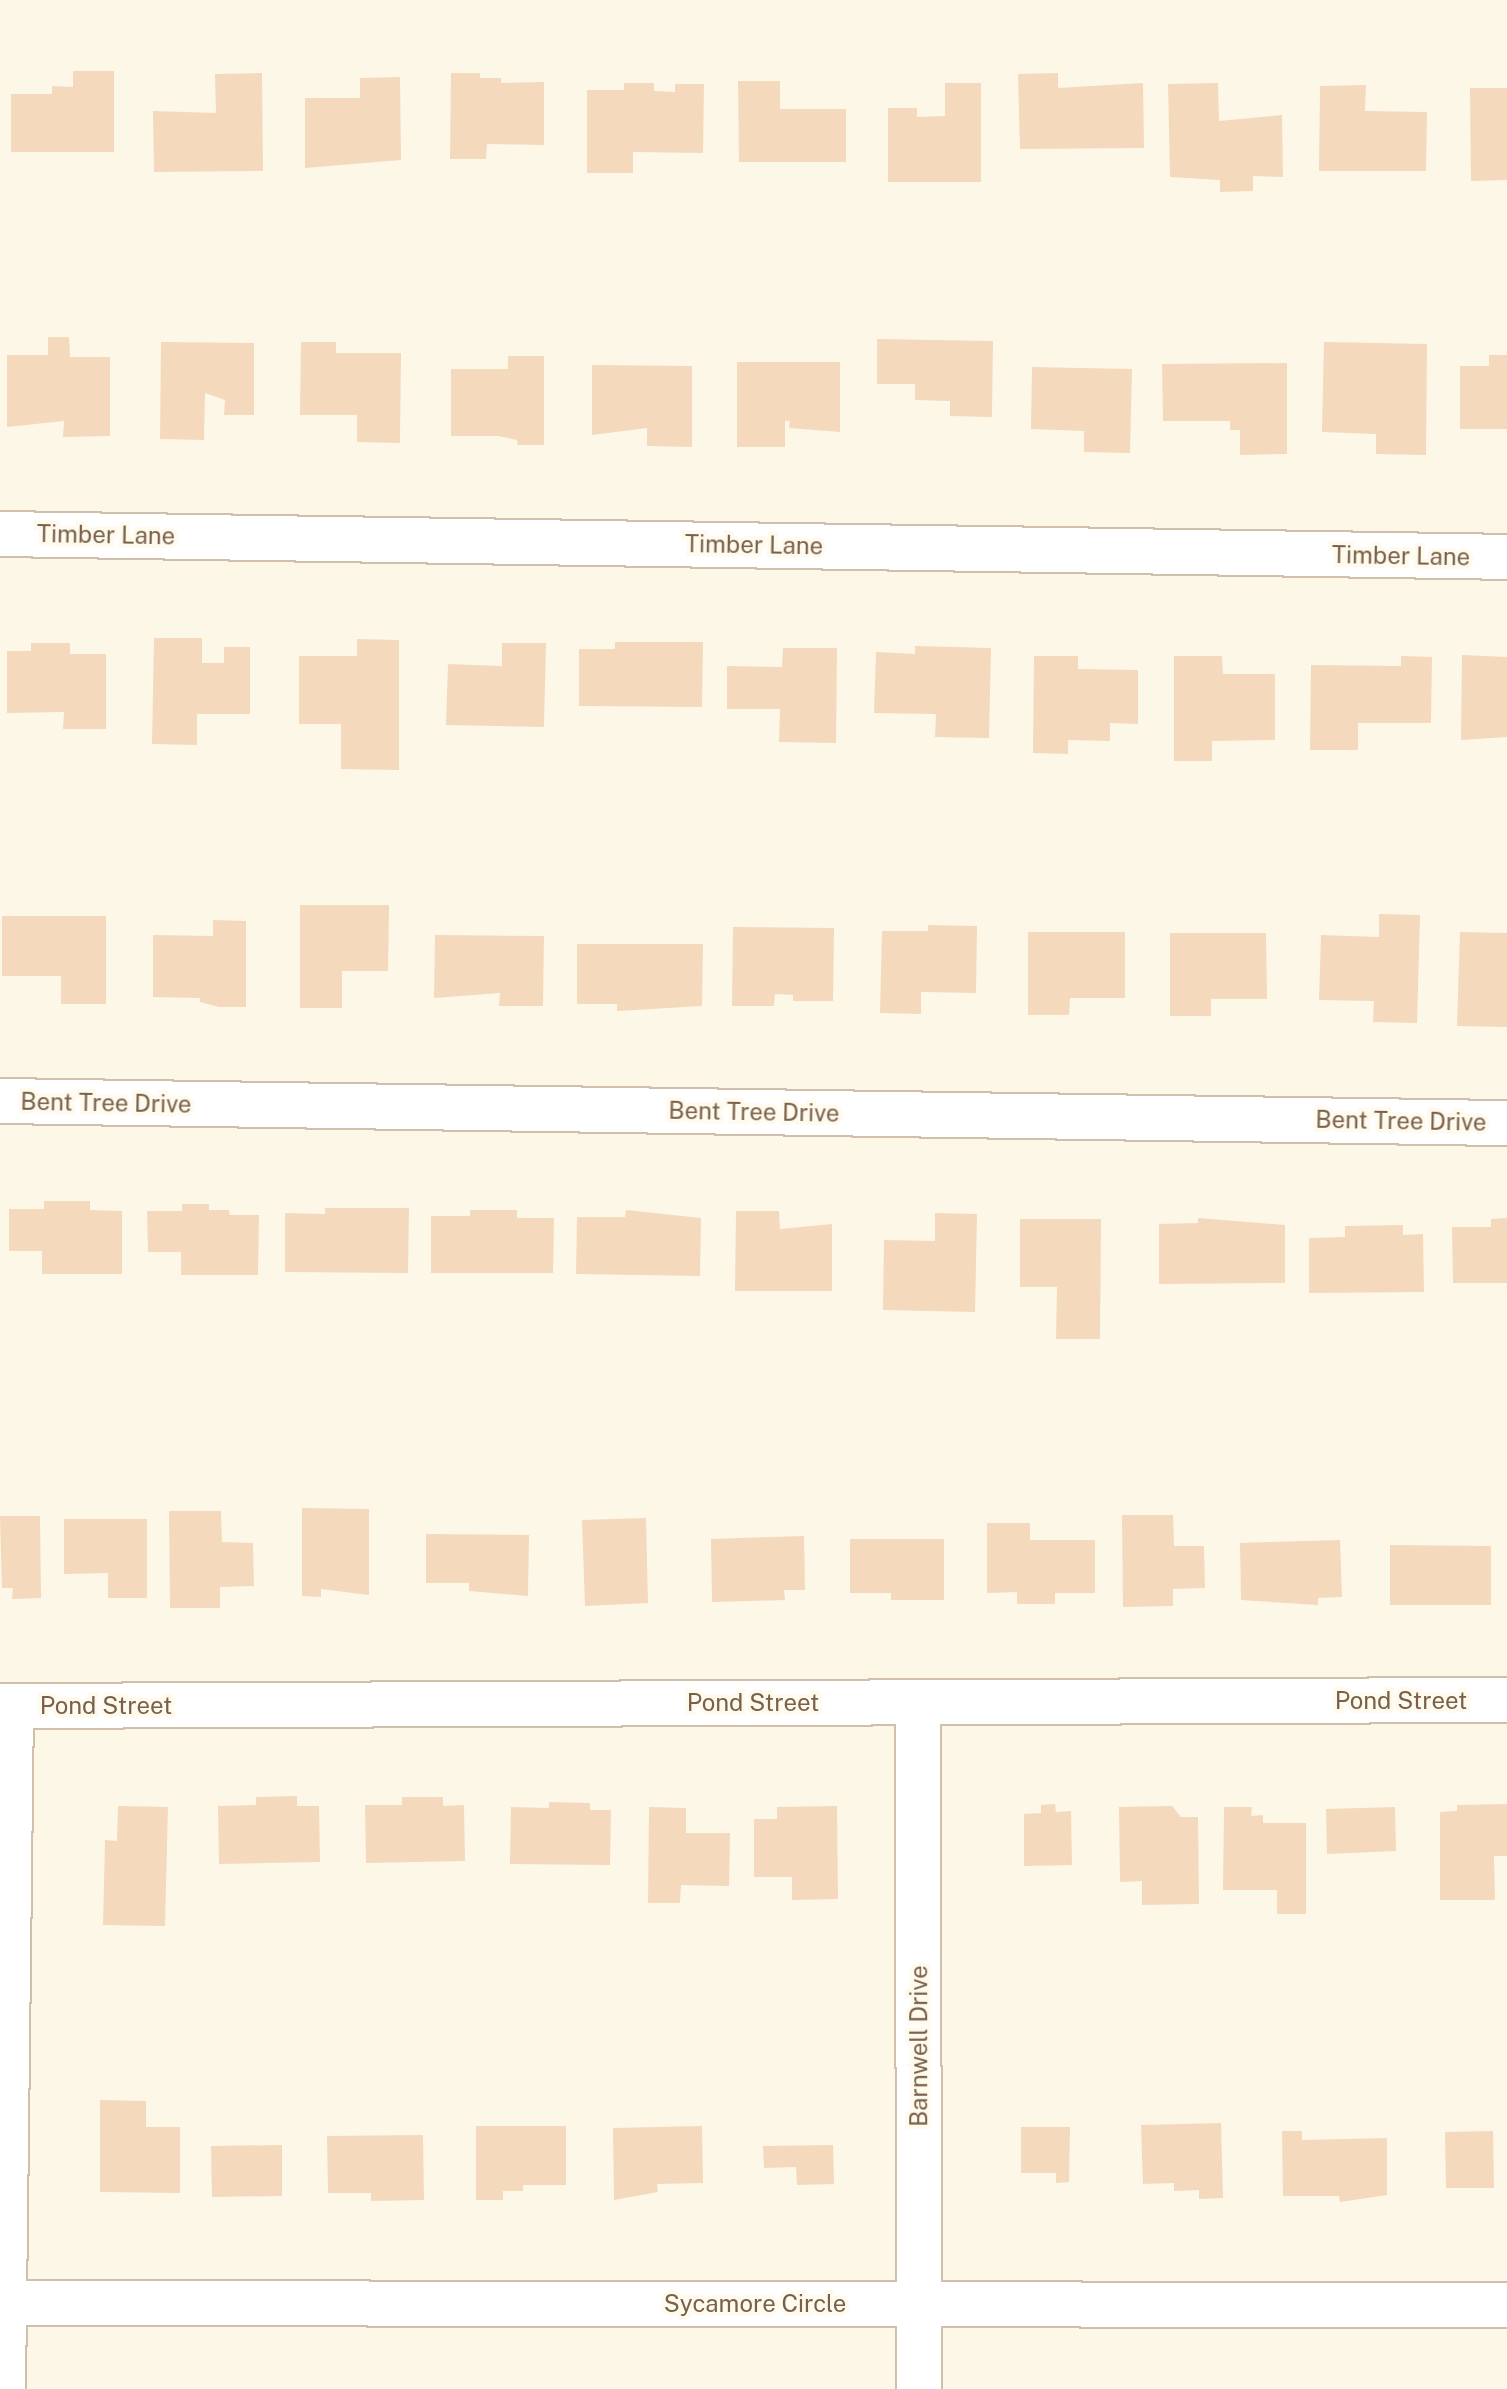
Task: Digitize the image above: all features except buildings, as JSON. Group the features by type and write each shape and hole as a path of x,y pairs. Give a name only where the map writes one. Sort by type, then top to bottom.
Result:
{"street":[{"name":"Timber Lane","path":"0,534 1507,557"},
{"name":"Bent Tree Drive","path":"0,1101 1507,1123"},
{"name":"Pond Street","path":"6,1706 1507,1700"},
{"name":"Barnwell Drive","path":"918,1702 919,2389"},
{"path":"3,2389 6,1706"},
{"name":"Sycamore Circle","path":"3,2303 1507,2305"}]}
